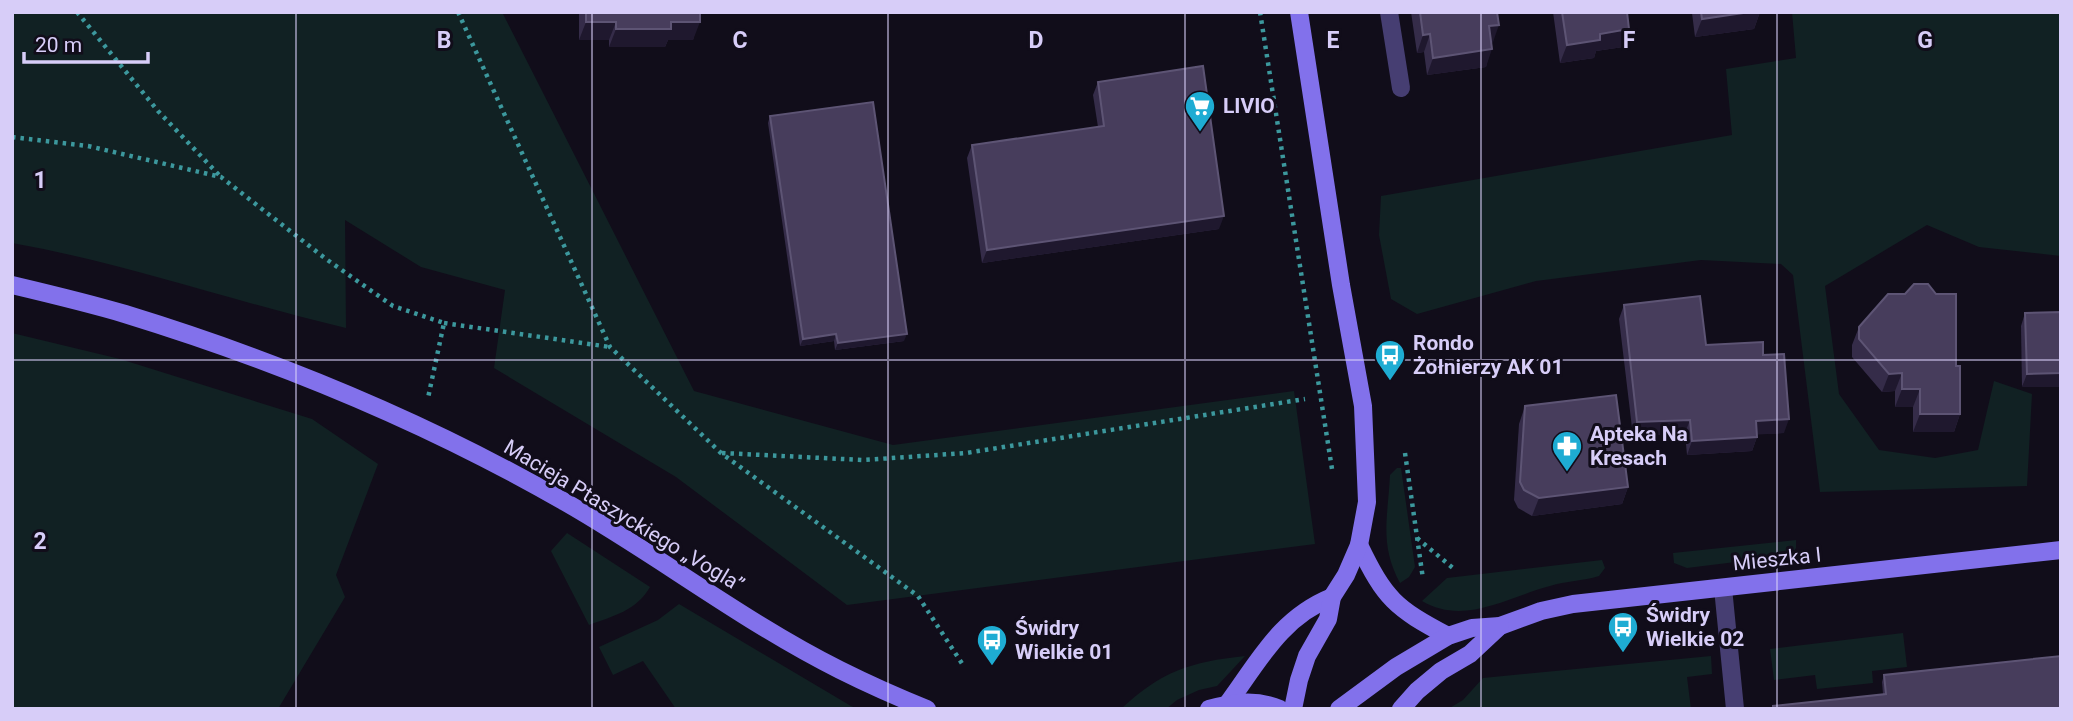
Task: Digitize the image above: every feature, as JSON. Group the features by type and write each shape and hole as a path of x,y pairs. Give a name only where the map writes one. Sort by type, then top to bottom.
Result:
{"street":[{"path":"1293,709 1298,680 1307,656 1328,619 1332,597 1346,575 1359,545 1367,502 1363,406 1299,12"},
{"name":"Macieja Ptaszyckiego „Vogla”","path":"12,285 123,314 241,352 342,391 567,503 780,636 838,669 927,709"},
{"path":"1359,545 1384,591 1395,604 1414,618 1448,636"},
{"name":"Mieszka I","path":"1339,709 1396,667 1448,636 1472,628 1500,626 1541,611 1573,604 2061,551"},
{"path":"1227,703 1268,647 1288,625 1310,606 1332,597"},
{"name":"Mieszka I","path":"1401,709 1417,691 1441,671 1470,653 1500,626"},
{"path":"1209,709 1245,701 1280,709"}],"lane":[{"path":"1389,12 1401,88"},
{"path":"1723,588 1735,709"}],"path":[{"path":"77,12 158,111 221,177 326,259 393,306 444,323 610,347"},
{"path":"458,12 610,347 721,453 918,596 963,665"},
{"path":"1260,12 1333,473"},
{"path":"12,137 88,146 221,177"},
{"path":"421,428 444,323"},
{"path":"721,453 863,460 966,453 1305,399"},
{"path":"1405,453 1423,579"},
{"path":"1417,538 1454,569"}],"shaded area":[{"path":"12,12 502,12 694,391 893,445 1294,391 1315,544 847,605 676,477 494,368 505,290 421,267 345,220 346,328 96,261 12,243"},
{"path":"1792,12 2061,12 2061,256 1979,247 1927,225 1825,286 1839,394 1879,450 1935,458 1978,450 1994,381 2032,394 2027,486 1820,492 1793,275 1781,264 1701,260 1536,281 1417,314 1391,299 1379,235 1381,196 1732,135 1726,69 1796,58"},
{"path":"12,333 120,359 312,419 378,464 336,575 345,597 278,709 12,709"},
{"path":"1397,468 1401,468 1415,567 1409,577 1400,583 1389,556 1386,530 1390,475"},
{"path":"567,533 650,587 638,602 623,612 589,625 551,551"},
{"path":"1796,540 1796,548 1791,555 1687,568 1674,563 1673,553"},
{"path":"1602,560 1605,568 1599,576 1556,584 1486,607 1454,611 1422,601 1447,578"},
{"path":"679,604 858,709 676,709 643,661 613,675 599,647 658,620"},
{"path":"1903,633 1907,667 1872,671 1873,683 1817,689 1815,675 1774,680 1770,649"},
{"path":"1245,656 1217,686 1199,690 1177,700 1166,709 1121,709 1150,686 1178,670 1208,661"},
{"path":"1711,656 1712,674 1687,677 1691,709 1448,709 1463,700 1483,678"}],"building":[{"path":"586,12 700,12 700,22 671,22 671,29 616,29 616,22 586,22"},
{"path":"1420,12 1497,12 1499,25 1489,26 1492,49 1433,58 1430,34 1423,35"},
{"path":"1562,12 1627,12 1629,29 1600,34 1600,40 1567,45"},
{"path":"1701,12 1750,12 1702,19"},
{"path":"1203,66 1224,216 987,250 972,145 1104,126 1098,82"},
{"path":"873,102 907,334 838,343 836,334 803,339 770,116"},
{"path":"1914,284 1928,284 1936,294 1956,294 1956,366 1960,366 1960,414 1920,414 1920,389 1902,389 1902,373 1889,374 1859,339 1859,327 1888,294 1905,294"},
{"path":"1700,296 1706,345 1763,342 1763,355 1784,354 1789,419 1756,421 1757,437 1692,441 1690,420 1637,422 1624,305"},
{"path":"2061,312 2061,373 2027,374 2025,313"},
{"path":"1616,395 1628,487 1539,498 1524,490 1520,482 1525,406"},
{"path":"2061,656 2061,709 1773,709 1773,706 1886,694 1884,675"}],"place":[{"name":"LIVIO","path":"1200,133"},
{"name":"Rondo Żołnierzy AK 01","path":"1390,382"},
{"name":"Apteka Na Kresach","path":"1567,473"},
{"name":"Świdry Wielkie 02","path":"1623,654"},
{"name":"Świdry Wielkie 01","path":"992,667"}]}
